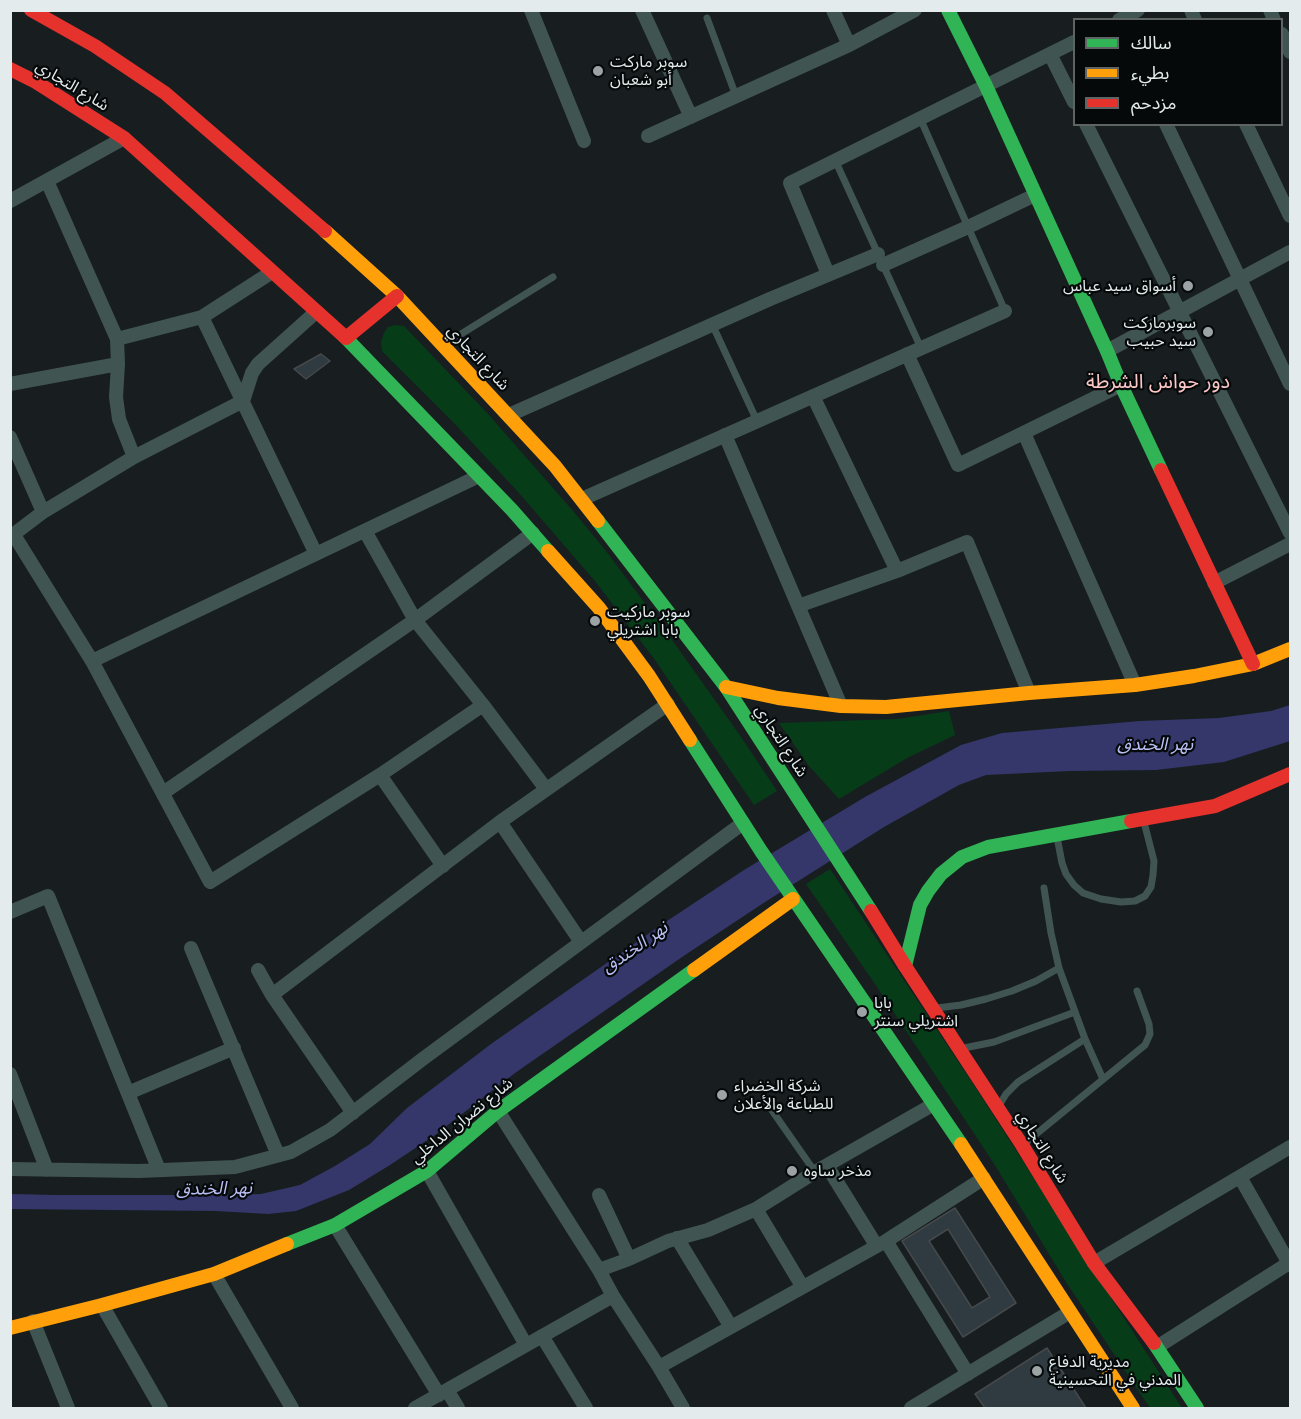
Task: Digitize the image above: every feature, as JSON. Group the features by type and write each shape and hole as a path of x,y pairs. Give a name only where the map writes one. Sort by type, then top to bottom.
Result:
{"main road":[{"name":"شارع التجاري","path":"31,10 95,46 165,93 303,211 397,296 555,466 726,687 1022,1146 1094,1263 1157,1347 1197,1408"},
{"path":"948,10 986,86 1121,385 1253,664"},
{"name":"شارع التجاري","path":"10,69 36,82 124,138 346,338 479,476 599,608 649,675 793,899"},
{"path":"346,338 397,296"},
{"path":"726,687 778,698 841,706 886,707 1135,685 1253,664 1290,649"},
{"path":"905,966 920,905 941,874 962,857 988,847 1215,806 1290,774"},
{"path":"793,899 984,1178 1133,1408"},
{"name":"شارع نضران الداخلي","path":"10,1328 214,1274 335,1225 428,1172 498,1110 793,899"}],"street":[{"path":"531,10 584,141"},
{"path":"642,10 691,117"},
{"path":"834,10 849,45"},
{"path":"648,136 849,45 915,10"},
{"path":"1123,18 1138,10"},
{"path":"1283,38 1290,52"},
{"path":"828,274 790,183 1073,42"},
{"path":"1050,54 1073,100"},
{"path":"1087,126 1290,533"},
{"path":"1168,126 1290,384"},
{"path":"1247,126 1284,187 1290,216"},
{"path":"10,201 124,138"},
{"path":"47,181 117,339 119,419 134,457"},
{"path":"509,415 828,274 880,259 968,226 1035,195"},
{"path":"1107,351 1290,252"},
{"path":"117,339 202,317 272,272"},
{"path":"582,499 1005,311"},
{"path":"316,312 258,364 252,373 243,401 134,457 43,512 12,536 92,661 210,882 380,775 483,705"},
{"path":"202,317 316,554"},
{"path":"907,354 958,465 1121,385"},
{"path":"10,384 118,364"},
{"path":"813,396 897,571"},
{"path":"1024,433 1135,685"},
{"path":"725,435 841,706"},
{"path":"10,437 43,512"},
{"path":"92,661 479,476"},
{"path":"365,531 415,620 546,789"},
{"path":"163,793 415,620 533,534"},
{"path":"798,606 897,571 968,542 1029,693"},
{"path":"1214,583 1290,544"},
{"path":"272,995 500,822 668,704"},
{"path":"380,775 443,866"},
{"path":"500,822 581,942"},
{"path":"10,1168 159,1170 235,1167 291,1152 330,1130 743,823"},
{"path":"10,912 48,896 159,1170"},
{"path":"191,948 278,1155"},
{"path":"258,970 272,995 353,1113"},
{"path":"128,1093 234,1048"},
{"path":"10,1074 47,1170"},
{"path":"599,1270 668,1240 708,1230 756,1209 934,1104"},
{"path":"498,1110 659,1367 682,1408"},
{"path":"1094,1263 1290,1147"},
{"path":"821,1169 881,1243 968,1374"},
{"path":"428,1172 526,1345"},
{"path":"1157,1347 1290,1264 1240,1177"},
{"path":"659,1367 881,1243 984,1178"},
{"path":"599,1195 629,1258"},
{"path":"756,1209 802,1287"},
{"path":"335,1225 443,1393 458,1408"},
{"path":"677,1238 732,1326"},
{"path":"214,1274 292,1408"},
{"path":"415,1408 613,1296"},
{"path":"102,1305 161,1408"},
{"path":"911,1408 1070,1312"},
{"path":"33,1322 68,1408"},
{"path":"542,1336 586,1408"}],"lane":[{"path":"708,18 736,96"},
{"path":"920,118 1005,311"},
{"path":"835,160 921,348"},
{"path":"443,345 553,277"},
{"path":"712,324 757,421"},
{"path":"1057,835 1066,874 1083,893 1121,902 1135,901 1145,896 1154,875 1154,861 1143,819"},
{"path":"1044,888 1059,968 1085,1039 1103,1079"},
{"path":"933,1008 978,1001 1012,991 1059,968"},
{"path":"1022,1146 1144,1046 1150,1034 1149,1024 1137,991"},
{"path":"959,1048 994,1042 1075,1012"},
{"path":"998,1109 1006,1094 1018,1082 1085,1039"},
{"path":"764,1099 821,1169"}],"green space":[{"path":"404,326 488,414 606,551 739,734 777,791 754,805 655,660 595,581 519,493 455,424 382,351 381,342 384,333 388,327"},
{"path":"949,711 955,735 907,758 839,799 809,766 779,723 897,719"},
{"path":"830,869 977,1090 1182,1408 1150,1408 1066,1282 993,1162 806,884"}],"water":[{"name":"نهر الخندق","path":"1290,705 1290,741 1224,762 1156,770 986,775 959,785 884,827 685,955 515,1073 435,1135 390,1165 349,1190 296,1211 268,1214 216,1211 11,1209 11,1194 261,1194 300,1185 370,1144 407,1108 491,1044 661,925 744,870 865,797 961,745 1002,733 1140,721 1219,718 1271,711"}],"building":[{"path":"321,354 330,361 306,379 294,369"},
{"path":"955,1208 1016,1303 963,1337 902,1241","holes":["948,1229 990,1297 972,1308 929,1241"]},
{"name":"مديرية الدفاع المدني في التحسينية","path":"1047,1348 1086,1408 985,1408 975,1394"}],"traffic: fast":[{"path":"948,10 986,86 1161,470"},
{"path":"345,337 512,510 548,551"},
{"path":"598,521 726,687 871,911"},
{"path":"690,740 761,851 961,1144"},
{"path":"905,966 920,905 941,874 962,857 988,847 1131,821"},
{"path":"287,1244 335,1225 427,1171 498,1111 694,970"},
{"path":"1154,1343 1197,1408"}],"traffic: slow":[{"path":"325,231 397,296 555,466 598,521"},
{"path":"548,551 599,608 649,676 690,740"},
{"path":"726,687 778,698 841,706 886,707 1135,685 1253,664 1290,649"},
{"path":"694,970 793,899"},
{"path":"961,1144 1133,1408"},
{"path":"10,1328 214,1274 287,1244"}],"traffic: jam":[{"path":"31,10 95,46 165,93 325,231"},
{"path":"10,69 36,82 124,138 345,337"},
{"path":"346,338 397,296"},
{"path":"1161,470 1253,664"},
{"path":"1131,821 1215,806 1290,774"},
{"path":"871,911 1022,1145 1094,1263 1154,1343"}],"place":[{"name":"سوبر ماركت أبو شعبان","path":"598,71"},
{"name":"أسواق سيد عباس","path":"1188,286"},
{"name":"سوبرماركت سيد حبيب","path":"1208,332"},
{"name":"سوبر ماركيت بابا اشتريلي","path":"595,621"},
{"name":"بابا اشتريلي سنتر","path":"862,1012"},
{"name":"شركة الخضراء للطباعة والأعلان","path":"722,1095"},
{"name":"مذخر ساوه","path":"792,1171"},
{"name":"مديرية الدفاع المدني في التحسينية","path":"1037,1371"}],"district":[{"name":"دور حواش الشرطة","path":"1158,382"}]}
